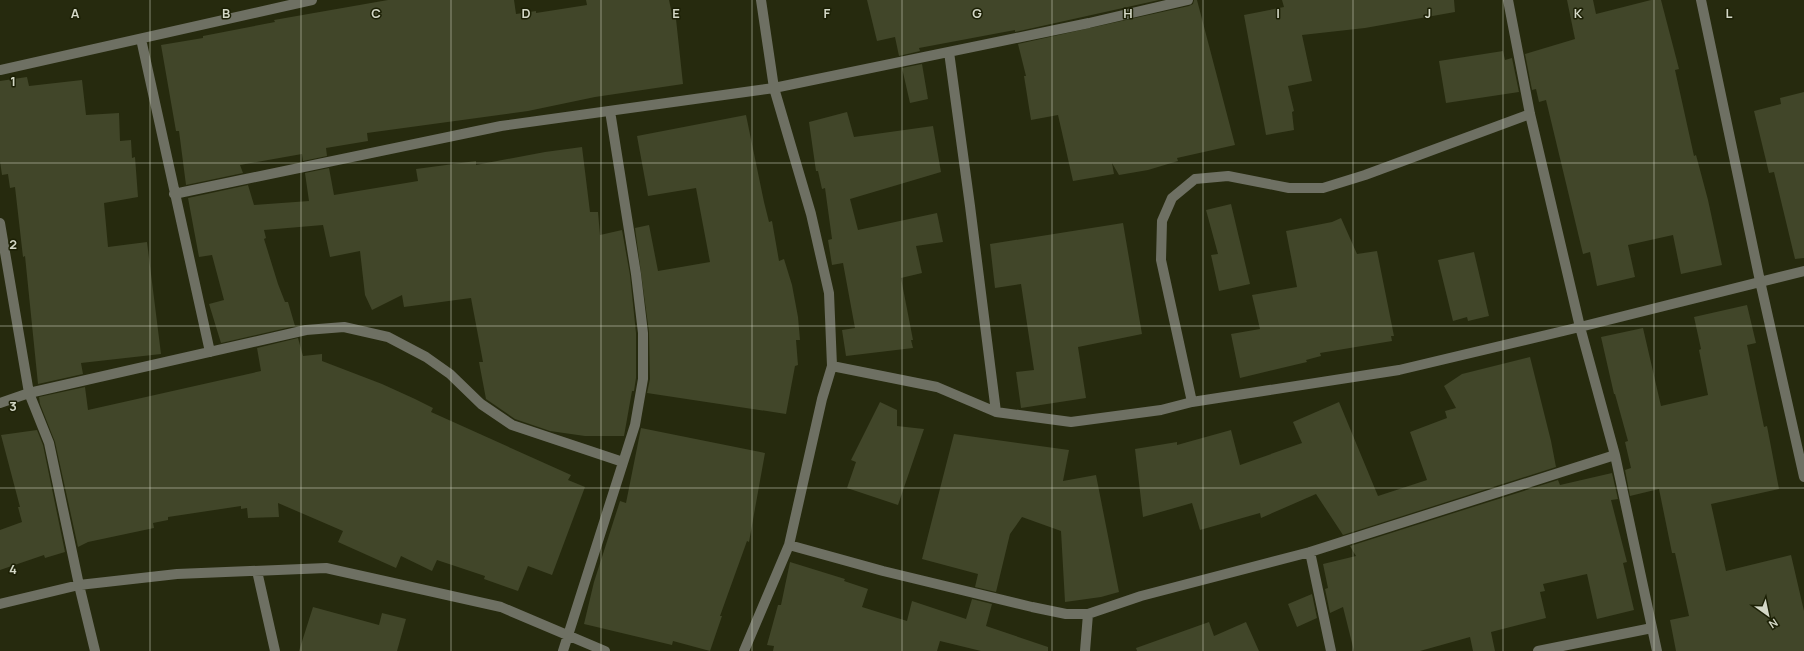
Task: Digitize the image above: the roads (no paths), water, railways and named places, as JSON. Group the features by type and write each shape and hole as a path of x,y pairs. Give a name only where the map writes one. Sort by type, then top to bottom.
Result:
{"street":[{"path":"0,70 312,0"},
{"path":"744,651 789,545 822,400 832,366 829,293 811,214 774,88 761,0"},
{"path":"174,194 501,126 774,88 1089,23 1188,0"},
{"path":"1508,0 1530,114 1580,327 1615,455 1657,651"},
{"path":"1701,0 1760,280 1804,476"},
{"path":"141,39 210,352"},
{"path":"949,52 977,257 996,412"},
{"path":"563,651 635,425 642,379 643,333 636,274 610,111"},
{"path":"1192,402 1161,260 1162,221 1172,198 1195,179 1228,176 1289,188 1323,188 1365,175 1530,114"},
{"path":"0,223 29,393 49,442 79,585 95,651"},
{"path":"832,366 937,387 996,412 1071,422 1161,410 1192,402 1399,370 1580,327 1760,280 1804,271"},
{"path":"0,403 29,393 306,330 344,327 388,337 426,357 450,374 481,404 512,424 623,462"},
{"path":"789,545 883,571 1032,607 1066,614 1088,614 1141,596 1310,552 1486,494 1615,455"},
{"path":"1310,552 1331,651"},
{"path":"0,604 79,585 176,574 326,568 501,607 605,651"},
{"path":"256,571 275,651"},
{"path":"1085,651 1088,614"},
{"path":"1538,651 1652,628"}]}
